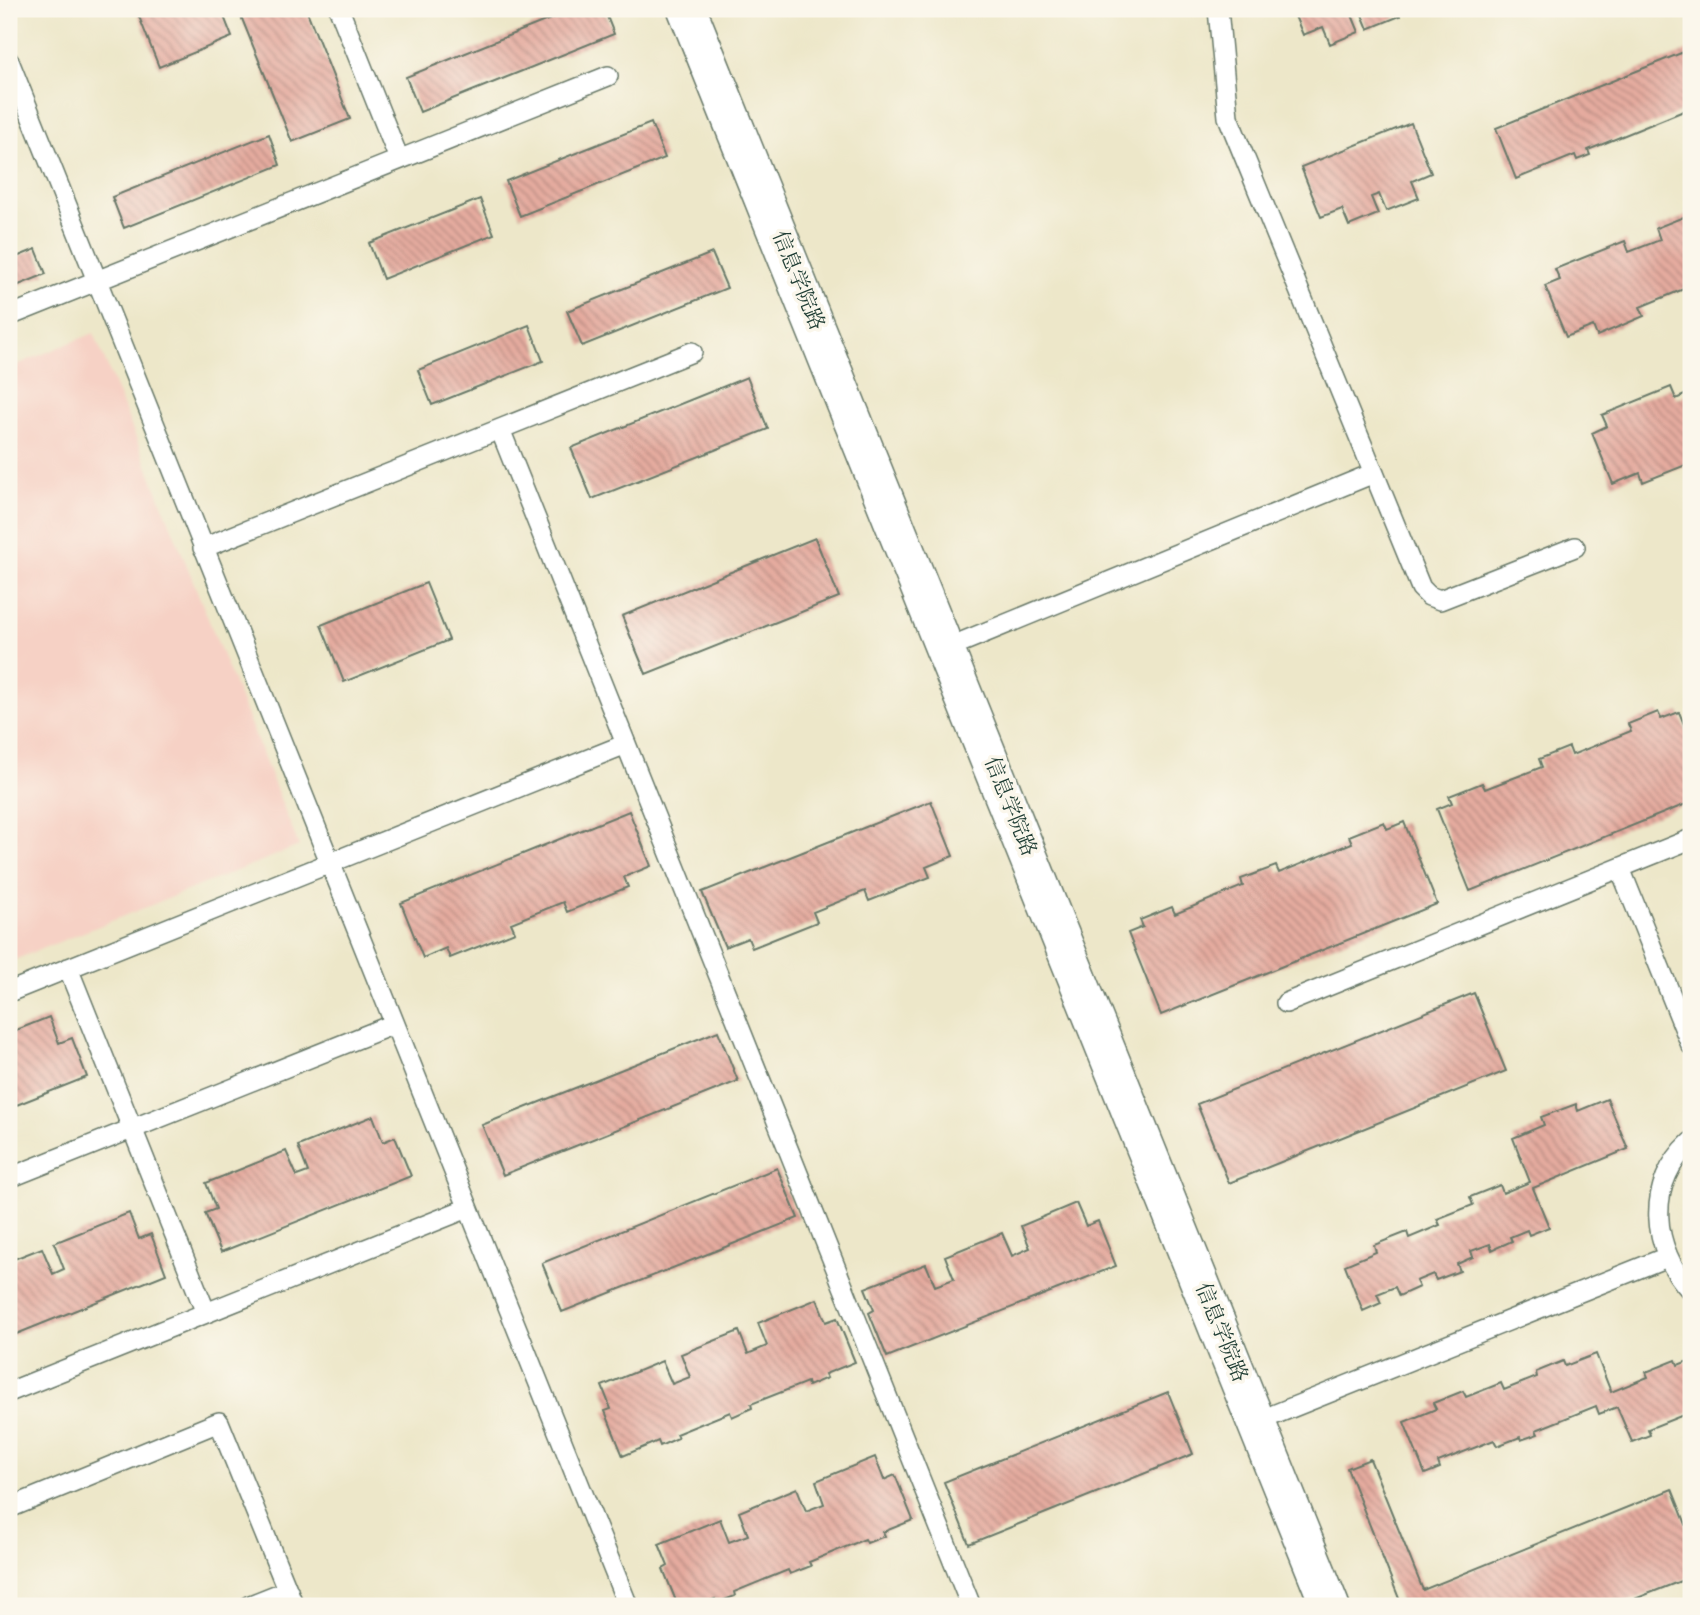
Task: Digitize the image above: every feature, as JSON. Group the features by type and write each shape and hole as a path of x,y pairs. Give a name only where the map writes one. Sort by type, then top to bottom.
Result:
{"street":[{"name":"信息学院路","path":"687,9 1330,1606"}],"lane":[{"path":"339,9 399,159"},
{"path":"1218,9 1228,117 1421,588 1429,596 1440,600 1452,597 1575,547"},
{"path":"9,61 628,1606"},
{"path":"9,316 607,76"},
{"path":"203,548 692,352"},
{"path":"500,429 971,1606"},
{"path":"945,649 1374,473"},
{"path":"9,992 626,744"},
{"path":"1286,1003 1691,839"},
{"path":"1620,868 1691,1045"},
{"path":"68,968 206,1313"},
{"path":"9,1178 394,1024"},
{"path":"1691,1142 1671,1168 1662,1189 1658,1212 1660,1235 1667,1257 1678,1277 1691,1292"},
{"path":"9,1392 468,1208"},
{"path":"1256,1422 1667,1257"},
{"path":"9,1508 219,1422 291,1598 248,1606"}],"shaded area":[{"path":"94,333 299,846 9,962 9,368"}],"building":[{"path":"136,9 221,9 232,37 159,67"},
{"path":"238,9 306,9 350,119 292,142"},
{"path":"575,9 604,9 614,34 420,112 406,77"},
{"path":"1292,9 1397,9 1400,16 1368,29 1361,12 1352,15 1359,32 1330,44 1323,27 1303,35"},
{"path":"1691,49 1691,108 1588,150 1590,155 1577,160 1575,155 1516,179 1496,128"},
{"path":"651,123 665,158 520,216 506,181"},
{"path":"1411,123 1431,173 1412,181 1419,198 1386,211 1379,194 1371,197 1378,214 1349,226 1342,209 1321,217 1301,167"},
{"path":"269,134 280,165 124,228 112,197"},
{"path":"480,199 494,234 383,279 369,243"},
{"path":"1691,214 1691,286 1640,307 1644,316 1597,336 1593,326 1566,337 1545,286 1560,280 1555,269 1625,241 1629,252 1660,240 1656,228"},
{"path":"36,249 46,274 9,289 9,260"},
{"path":"712,253 727,288 582,346 567,311"},
{"path":"529,325 543,361 432,405 418,370"},
{"path":"747,377 768,429 592,499 571,448"},
{"path":"1671,387 1676,399 1691,392 1691,452 1687,454 1691,463 1643,482 1640,473 1613,484 1592,433 1607,426 1602,415"},
{"path":"815,538 839,597 646,674 622,616"},
{"path":"426,583 449,640 344,682 321,625"},
{"path":"1658,712 1661,719 1679,712 1691,742 1691,802 1470,891 1437,809 1452,803 1449,796 1482,783 1485,789 1542,767 1539,759 1569,747 1572,755 1631,731 1628,724"},
{"path":"931,801 953,856 926,867 930,877 869,901 865,891 813,912 817,922 752,948 748,938 725,947 702,892"},
{"path":"629,811 651,866 624,877 628,887 567,912 563,902 511,923 515,932 450,958 446,948 423,958 401,903"},
{"path":"1384,822 1387,829 1404,822 1437,904 1161,1015 1128,933 1143,927 1140,920 1172,907 1175,914 1243,886 1241,879 1276,866 1279,873 1352,843 1349,836"},
{"path":"1474,993 1506,1071 1229,1183 1197,1104"},
{"path":"49,1017 59,1043 72,1038 87,1077 9,1108 9,1033"},
{"path":"718,1031 738,1081 503,1175 482,1125"},
{"path":"1607,1099 1628,1149 1533,1188 1549,1227 1529,1235 1527,1230 1510,1237 1512,1241 1492,1250 1490,1244 1471,1251 1473,1257 1457,1264 1460,1271 1436,1280 1433,1274 1416,1281 1419,1287 1399,1296 1395,1287 1377,1294 1381,1303 1363,1311 1345,1265 1376,1252 1374,1245 1407,1232 1409,1238 1440,1225 1437,1219 1473,1205 1470,1197 1500,1185 1503,1193 1530,1182 1513,1138 1544,1125 1541,1117 1576,1104 1578,1111"},
{"path":"373,1116 383,1142 395,1137 411,1176 221,1252 205,1213 216,1209 206,1183 286,1151 297,1176 308,1172 298,1146"},
{"path":"777,1168 798,1218 562,1312 542,1263"},
{"path":"1076,1203 1086,1226 1098,1221 1116,1266 887,1357 869,1313 874,1310 865,1288 926,1264 935,1286 954,1279 945,1256 1002,1233 1012,1256 1030,1248 1021,1226"},
{"path":"129,1213 139,1239 151,1234 166,1274 9,1337 9,1261 42,1248 53,1274 64,1269 54,1243"},
{"path":"817,1299 826,1322 837,1318 855,1362 825,1374 827,1378 808,1386 807,1382 751,1404 752,1408 732,1417 730,1412 676,1434 678,1438 660,1446 658,1441 623,1456 605,1411 611,1409 602,1386 662,1361 672,1384 690,1377 681,1354 739,1331 748,1354 767,1346 758,1323"},
{"path":"1596,1354 1611,1392 1648,1377 1646,1372 1676,1360 1678,1365 1691,1360 1691,1412 1648,1429 1650,1435 1632,1442 1617,1407 1599,1414 1596,1406 1536,1430 1538,1434 1521,1440 1520,1437 1497,1446 1494,1440 1438,1462 1440,1468 1425,1474 1404,1422 1436,1409 1433,1403 1463,1391 1466,1397 1501,1383 1504,1390 1537,1377 1536,1372 1563,1361 1565,1366"},
{"path":"1168,1392 1193,1454 969,1544 944,1482"},
{"path":"875,1457 884,1480 895,1475 913,1520 883,1532 885,1536 867,1543 865,1539 809,1562 811,1566 790,1574 788,1570 734,1592 735,1596 717,1603 715,1599 697,1606 678,1606 663,1569 668,1566 659,1544 720,1519 729,1542 748,1535 739,1512 797,1488 806,1511 824,1504 816,1481"},
{"path":"1370,1459 1423,1590 1672,1489 1691,1537 1691,1577 1617,1606 1402,1606 1347,1468"}]}
